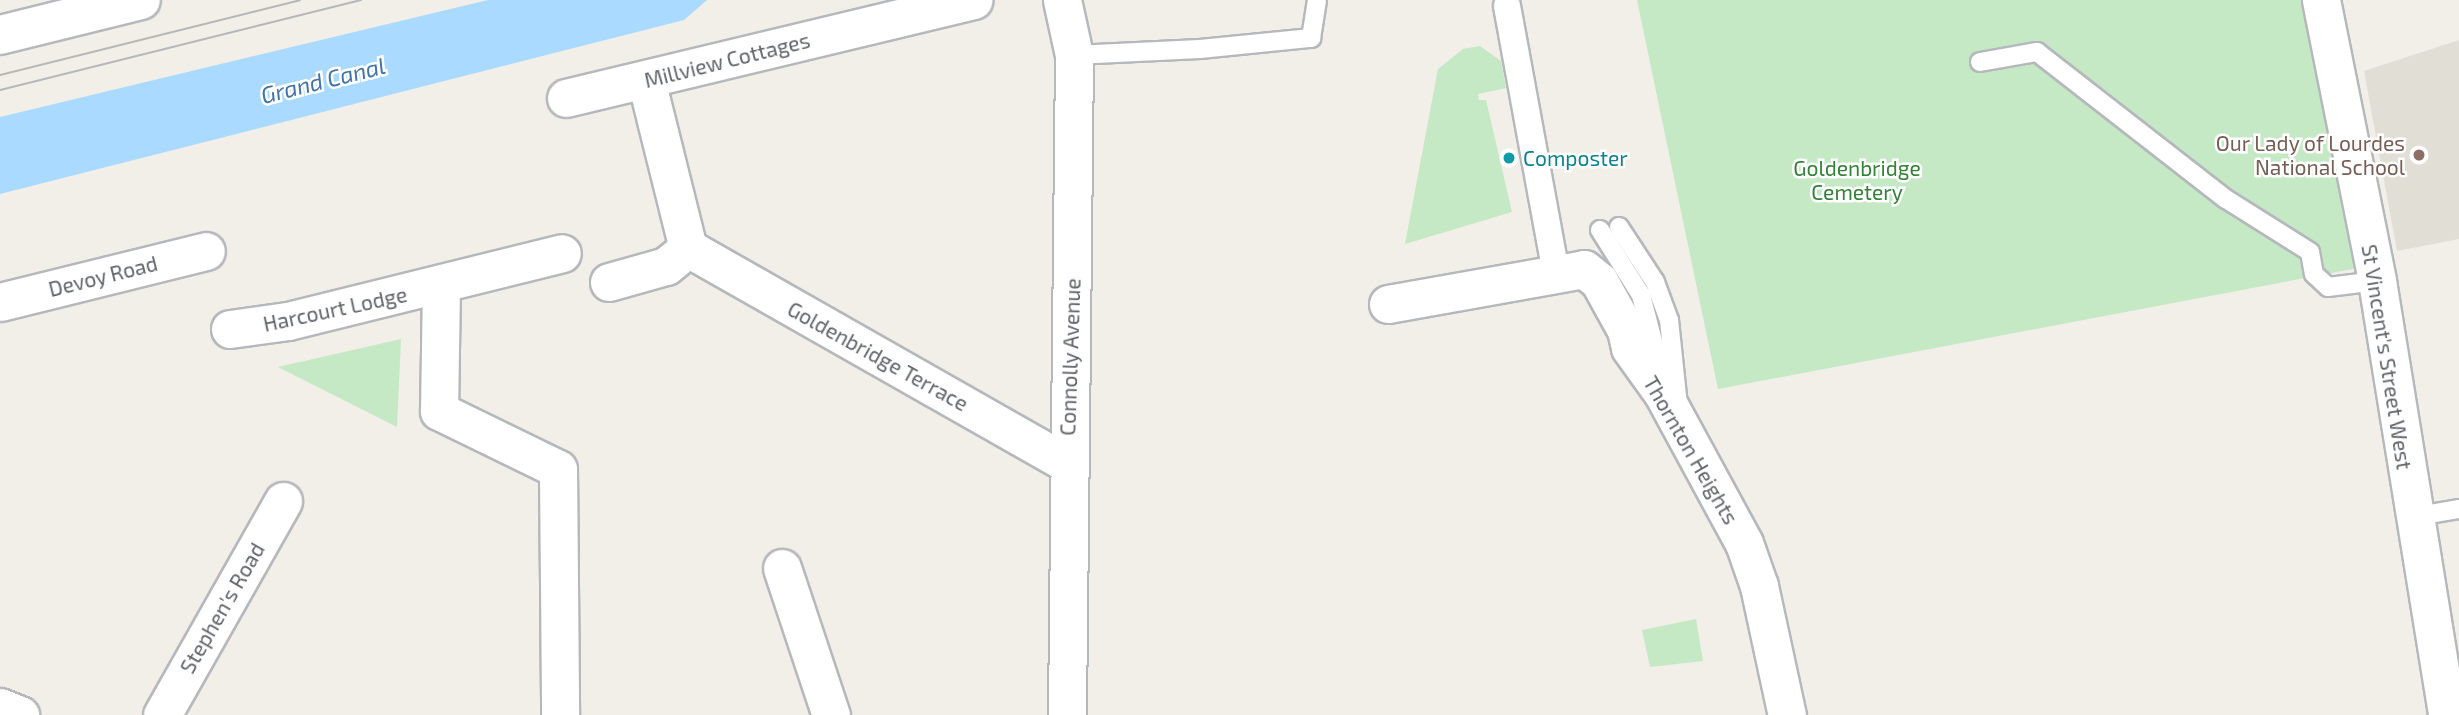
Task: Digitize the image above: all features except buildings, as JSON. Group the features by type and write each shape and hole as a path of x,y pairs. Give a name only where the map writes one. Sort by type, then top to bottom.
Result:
{"main road":[{"path":"0,35 141,0"}],"street":[{"name":"Millview Cottages","path":"566,98 973,0"},
{"name":"Connolly Avenue","path":"1062,0 1074,55 1067,463 1067,715"},
{"name":"St Vincent's Street West","path":"2326,1 2377,281 2447,715"},
{"path":"1507,6 1556,272"},
{"path":"609,282 666,266 688,248 646,80"},
{"name":"Goldenbridge Terrace","path":"688,248 1067,463"},
{"name":"Devoy Road","path":"0,302 206,251"},
{"name":"Harcourt Lodge","path":"230,328 288,321 441,286 562,253"},
{"name":"Thornton Heights","path":"1388,304 1556,272 1584,269 1599,281 1626,330 1630,348 1670,406 1744,543 1759,586 1787,715"},
{"path":"441,286 439,411 558,469 560,715"},
{"name":"Stephen's Road","path":"162,715 283,501"},
{"path":"782,568 831,715"},
{"path":"0,707 20,715"}],"lane":[{"path":"1074,55 1200,50 1311,38 1317,0"},
{"path":"1980,62 2037,52 2226,199 2310,252 2314,274 2328,287 2377,281"},
{"path":"1619,227 1655,282 1669,320 1678,376 1670,406"},
{"path":"1600,230 1641,295 1670,406"},
{"path":"2413,517 2459,509"}],"shaded area":[{"name":"Our Lady of Lourdes National School","path":"2459,40 2459,239 2397,251 2364,71"}],"green space":[{"name":"Goldenbridge Cemetery","path":"1637,0 2301,0 2358,268 1718,389"},
{"path":"1480,46 1501,61 1506,88 1478,94 1479,100 1486,100 1512,212 1405,244 1438,69 1463,49"},
{"path":"401,339 397,427 278,367"},
{"path":"1696,619 1703,661 1650,667 1642,630"}],"water":[{"name":"Grand Canal","path":"488,0 707,0 684,20 0,194 0,117"}],"tram line":[{"path":"0,75 300,0"},
{"path":"0,90 361,0"}],"place":[{"name":"Our Lady of Lourdes National School","path":"2419,155"},
{"name":"Composter","path":"1509,158"}]}
